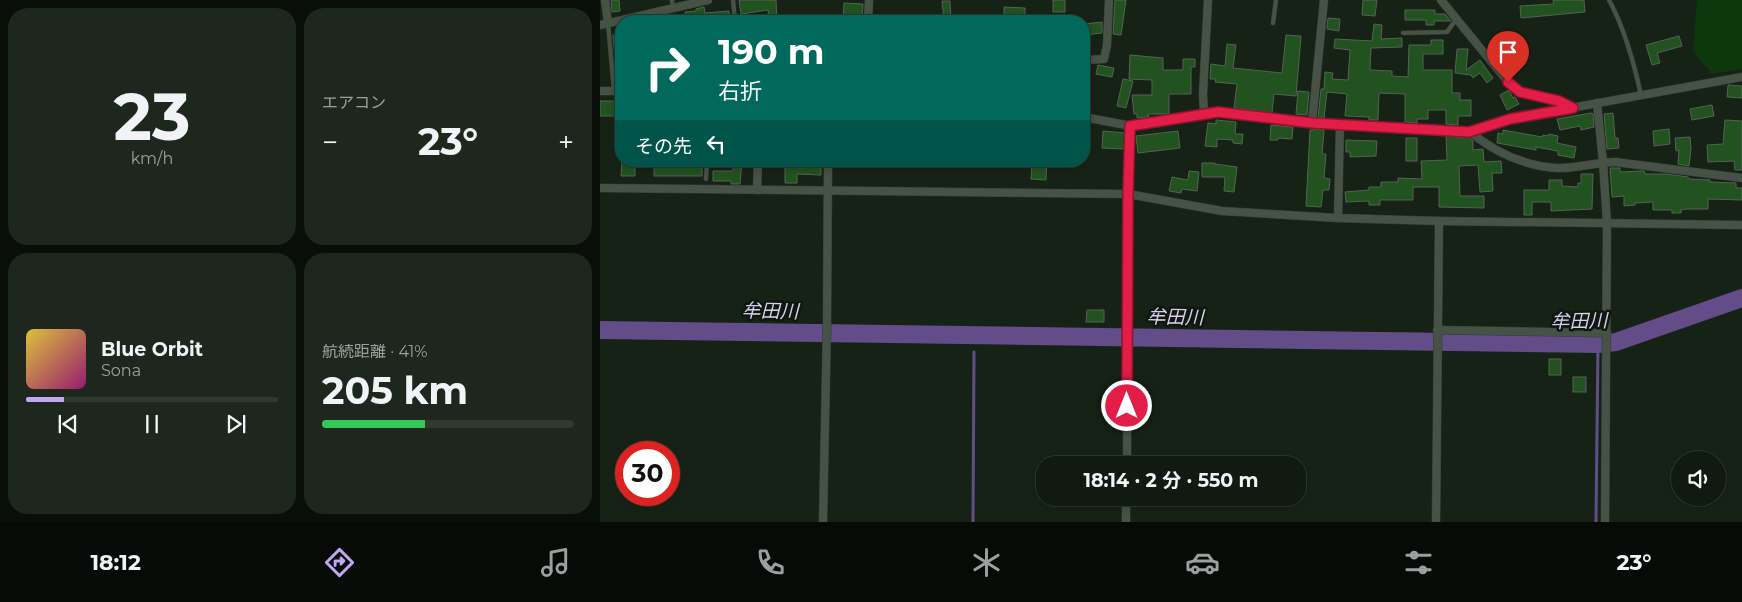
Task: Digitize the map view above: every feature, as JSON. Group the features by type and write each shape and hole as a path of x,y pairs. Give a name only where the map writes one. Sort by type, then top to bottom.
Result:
{"street":[{"path":"604,24 605,0"},
{"path":"635,15 673,4 708,0"},
{"path":"868,15 869,0"},
{"path":"1090,60 1104,59 1107,45 1109,0"},
{"path":"1204,114 1203,94 1208,0"},
{"path":"1312,123 1324,0"},
{"path":"1441,0 1508,82 1520,92 1559,101 1573,108"},
{"path":"1090,118 1130,126 1218,112 1312,123 1469,132 1510,119 1742,77"},
{"path":"600,91 615,91"},
{"path":"1597,103 1607,223 1605,522"},
{"path":"1338,218 1340,124"},
{"path":"1127,456 1130,126"},
{"path":"1469,132 1485,145 1519,161 1558,168 1615,162 1742,178"},
{"path":"757,190 758,167"},
{"path":"823,522 828,324 828,167"},
{"path":"600,188 1128,194 1222,211 1338,218 1742,225"},
{"path":"1436,522 1439,221"},
{"path":"1437,331 1607,334"},
{"path":"1126,506 1126,522"}],"lane":[{"path":"733,0 734,15"},
{"path":"1273,23 1276,0"},
{"path":"1610,0 1619,18 1637,75 1641,95"},
{"path":"1403,33 1447,32 1457,18"},
{"path":"604,24 615,77"},
{"path":"706,167 706,179"}],"green space":[{"path":"1697,0 1742,0 1742,69 1712,74 1693,51"}],"building":[{"path":"611,0 619,0 620,11 612,12"},
{"path":"739,0 776,0 777,15 768,15 768,10 741,14"},
{"path":"1053,0 1065,0 1065,12 1053,12"},
{"path":"1115,0 1126,0 1121,35 1113,34"},
{"path":"1363,0 1377,0 1375,16 1362,15"},
{"path":"1553,0 1584,0 1585,12 1521,18 1520,6 1554,4"},
{"path":"942,1 950,1 951,15 943,15"},
{"path":"844,3 863,4 862,15 843,15"},
{"path":"704,7 705,13 729,11 729,15 685,15 685,12 696,11 696,9"},
{"path":"1004,7 1025,8 1025,15 1004,15"},
{"path":"1405,10 1435,10 1435,14 1445,14 1451,21 1434,21 1434,25 1426,25 1426,20 1405,20"},
{"path":"1328,18 1340,19 1339,31 1327,29"},
{"path":"1102,22 1102,33 1090,34 1090,23"},
{"path":"1374,24 1382,25 1381,39 1402,38 1402,47 1371,48 1370,70 1392,71 1392,76 1408,77 1409,45 1431,45 1431,40 1443,40 1443,54 1423,54 1423,70 1452,70 1452,93 1460,93 1460,100 1471,100 1471,116 1458,116 1458,125 1446,124 1446,110 1428,110 1428,119 1417,119 1417,123 1405,122 1405,94 1379,93 1378,120 1369,120 1369,117 1345,116 1347,94 1327,92 1324,118 1318,118 1321,89 1324,89 1325,72 1333,73 1332,79 1348,80 1350,50 1334,48 1335,39 1372,41"},
{"path":"613,35 615,35 615,60"},
{"path":"1286,35 1301,36 1296,96 1274,94 1272,113 1234,108 1237,84 1215,82 1216,79 1210,79 1211,64 1225,66 1227,44 1236,45 1233,68 1282,73"},
{"path":"1679,36 1682,46 1657,53 1660,63 1652,65 1646,45"},
{"path":"1457,49 1468,49 1466,70 1480,60 1493,78 1487,83 1480,73 1473,78 1471,75 1455,73"},
{"path":"1130,55 1163,58 1163,70 1183,70 1183,59 1195,59 1195,67 1191,67 1191,94 1169,94 1169,114 1148,114 1149,117 1137,118 1137,114 1134,114 1132,95 1152,95 1152,80 1129,79"},
{"path":"1098,65 1114,68 1112,77 1096,74"},
{"path":"1123,79 1133,81 1126,108 1117,106"},
{"path":"1728,85 1742,86 1742,98 1727,97"},
{"path":"1509,90 1519,104 1507,110 1500,95"},
{"path":"1298,91 1309,92 1307,115 1296,114"},
{"path":"600,101 615,101 615,116 600,116"},
{"path":"1712,105 1714,116 1692,120 1690,109"},
{"path":"1613,113 1615,138 1618,138 1619,148 1607,149 1604,114"},
{"path":"1593,114 1594,127 1581,130 1580,126 1560,130 1557,119"},
{"path":"1216,120 1236,122 1235,134 1243,134 1242,144 1233,143 1233,140 1217,139 1217,147 1205,146 1208,123 1216,124"},
{"path":"1725,120 1742,121 1742,170 1735,170 1734,161 1708,162 1707,145 1723,144"},
{"path":"1271,125 1293,127 1292,139 1278,138 1278,140 1270,140"},
{"path":"1323,129 1324,131 1322,154 1326,154 1324,178 1330,179 1329,190 1323,190 1321,207 1306,206 1310,130"},
{"path":"1669,129 1670,144 1654,146 1653,131"},
{"path":"1503,130 1542,137 1543,135 1549,136 1549,134 1558,136 1557,143 1576,147 1574,158 1558,155 1558,151 1536,147 1536,150 1497,143 1498,133 1503,134"},
{"path":"1103,131 1125,133 1124,149 1102,148"},
{"path":"1178,131 1180,148 1138,153 1136,136"},
{"path":"1446,135 1458,136 1458,138 1468,137 1473,141 1473,150 1483,149 1484,162 1501,161 1502,173 1492,173 1493,191 1480,192 1478,165 1459,166 1460,196 1484,196 1484,208 1439,207 1439,187 1413,187 1413,200 1380,200 1380,205 1369,205 1369,201 1346,202 1345,192 1369,190 1369,187 1381,187 1381,182 1398,182 1398,178 1422,179 1421,161 1447,160"},
{"path":"1690,137 1689,166 1678,164 1679,150 1676,151 1675,138"},
{"path":"1406,138 1417,138 1417,161 1406,161"},
{"path":"1346,140 1377,141 1376,156 1350,157 1350,152 1346,152"},
{"path":"1202,163 1237,167 1234,192 1224,191 1225,177 1202,177"},
{"path":"622,167 635,167 635,176 621,176"},
{"path":"654,167 702,167 702,176 654,176"},
{"path":"733,167 741,167 740,184 731,184 731,181 713,181 713,171 733,171"},
{"path":"785,167 821,167 821,175 797,174 797,183 785,183"},
{"path":"1032,167 1047,167 1046,180 1031,179"},
{"path":"1610,168 1620,168 1620,172 1644,171 1645,174 1666,174 1688,177 1689,179 1710,180 1710,182 1736,183 1736,188 1742,188 1742,200 1708,199 1708,209 1686,209 1681,210 1681,213 1672,213 1672,210 1653,210 1653,202 1624,206 1624,196 1612,197"},
{"path":"1189,171 1199,172 1197,191 1182,189 1181,193 1169,191 1172,177 1188,180"},
{"path":"1581,174 1593,174 1592,209 1551,211 1551,202 1532,202 1532,215 1524,215 1524,190 1549,190 1549,180 1562,180 1562,186 1578,187 1578,183 1581,183"},
{"path":"1087,310 1104,310 1104,322 1086,322"},
{"path":"1549,359 1561,359 1561,375 1549,375"},
{"path":"1573,377 1586,377 1586,392 1573,392"}],"waterway":[{"name":"牟田川","path":"600,330 1598,344 1616,342 1742,298"},
{"path":"1596,522 1598,344"},
{"path":"973,522 974,352"}],"route":[{"path":"1127,406 1130,126 1218,112 1312,123 1469,132 1510,119 1573,108 1559,101 1520,92 1508,82"}]}
